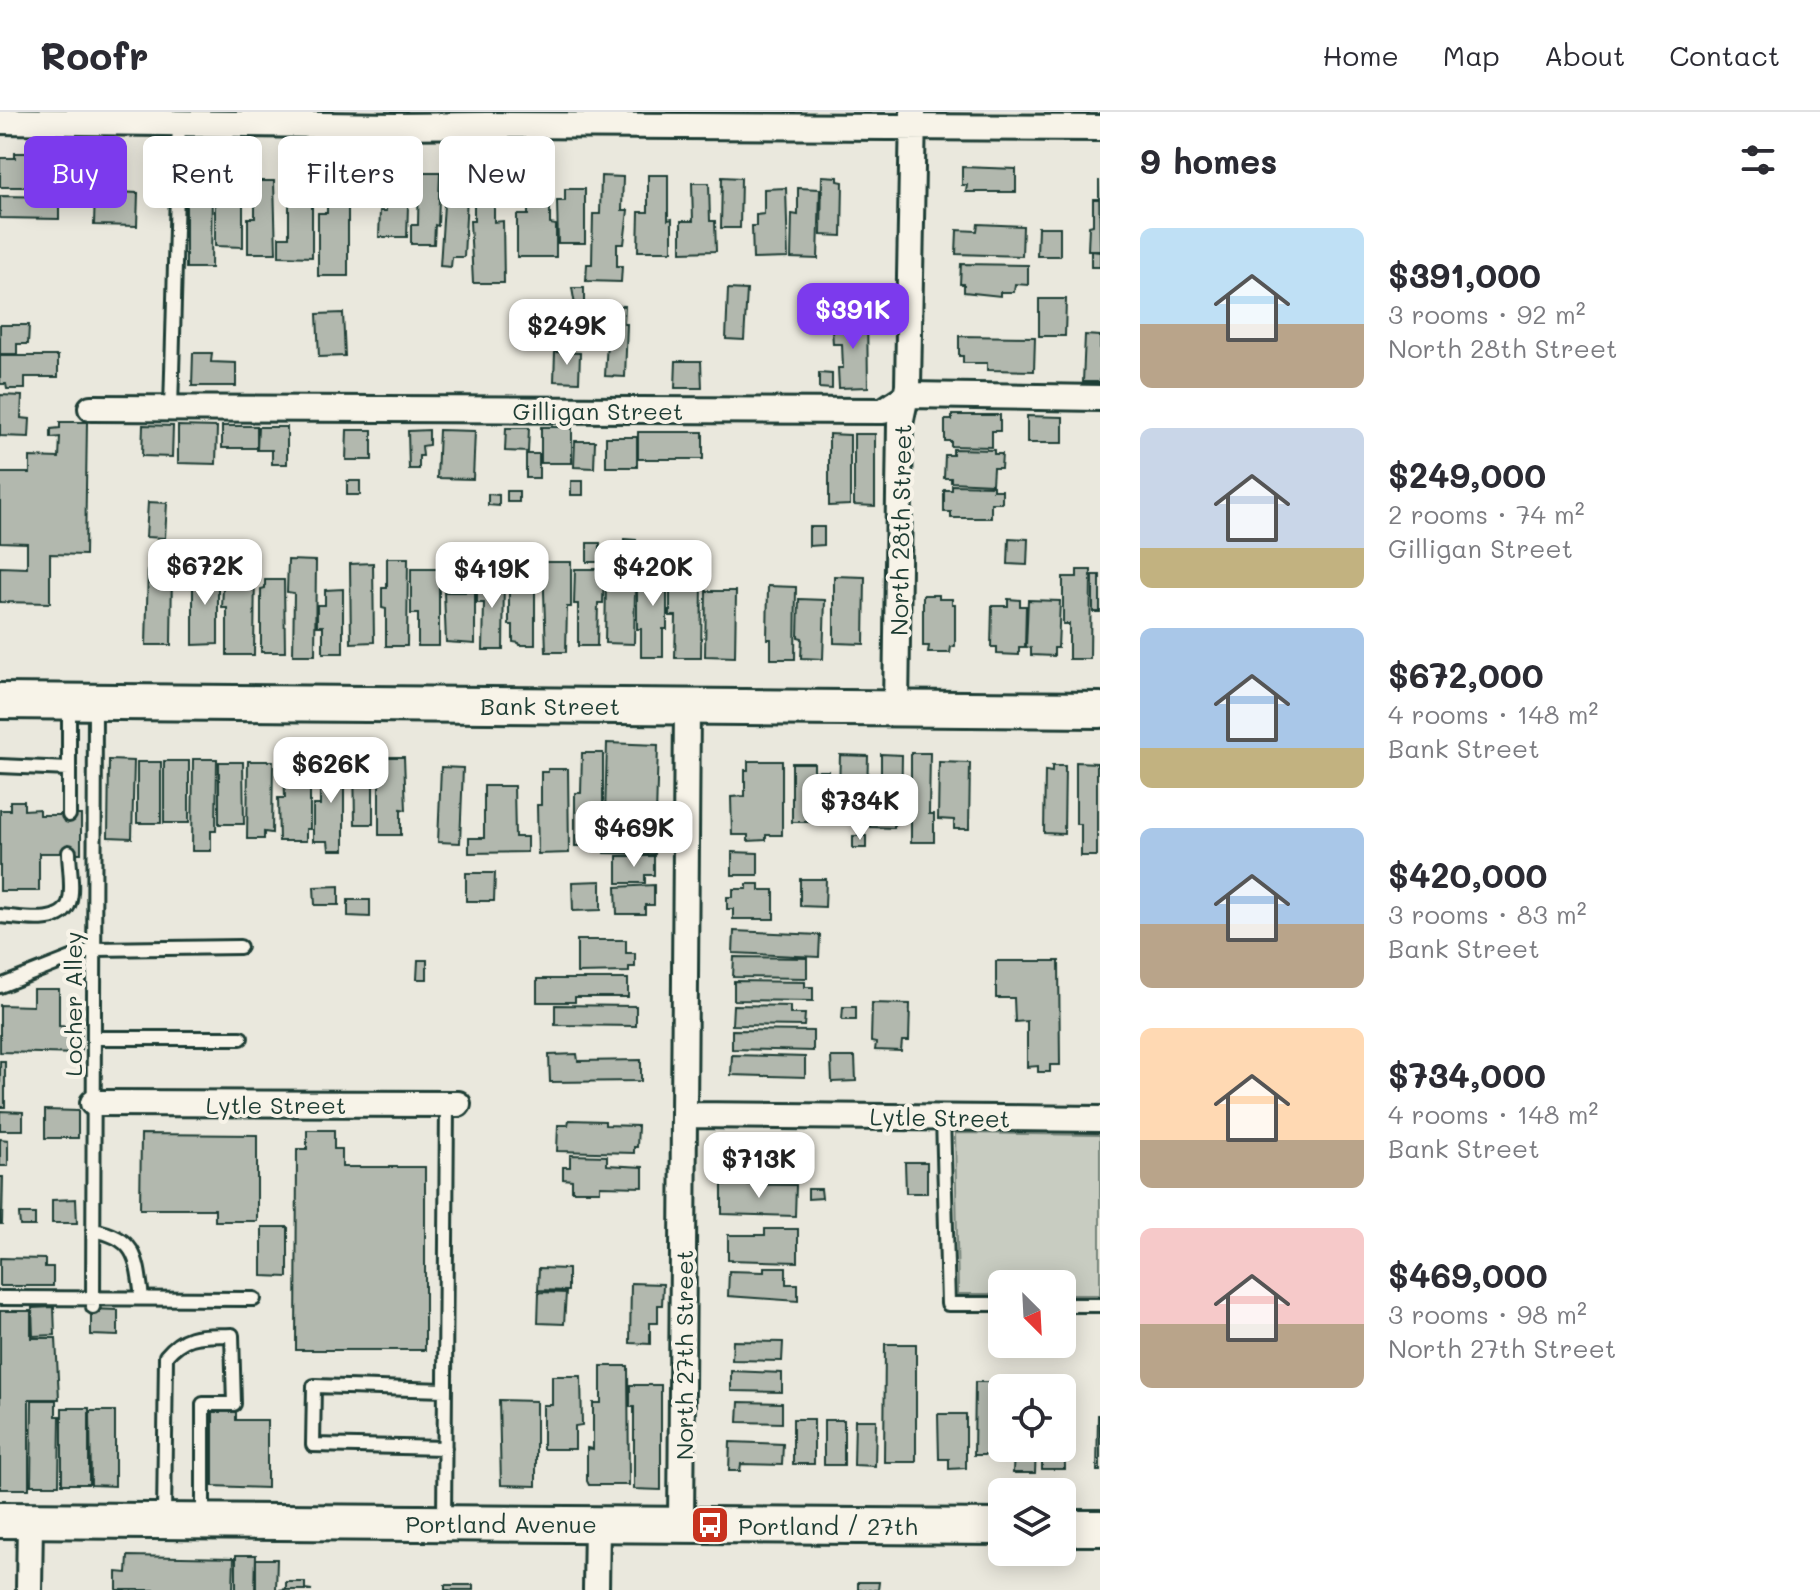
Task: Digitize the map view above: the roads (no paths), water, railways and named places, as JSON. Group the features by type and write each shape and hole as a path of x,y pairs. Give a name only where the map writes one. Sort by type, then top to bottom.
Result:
{"street":[{"path":"0,121 179,118 913,120 1100,128"},
{"name":"North 28th Street","path":"896,708 900,424 907,395 913,120"},
{"name":"Gilligan Street","path":"91,408 883,411 907,395 1100,398"},
{"name":"Bank Street","path":"0,701 1100,710"},
{"name":"North 27th Street","path":"681,1525 687,706"},
{"name":"Lytle Street","path":"93,1103 452,1104"},
{"name":"Lytle Street","path":"685,1115 1100,1119"},
{"path":"15,1520 29,1590"},
{"name":"Portland Avenue","path":"15,1520 988,1527"},
{"path":"596,1590 597,1524"},
{"path":"1076,1528 1100,1528"}],"lane":[{"path":"171,409 179,118"},
{"path":"69,815 69,769 82,702"},
{"name":"Locher Alley","path":"82,702 94,949 93,1302"},
{"path":"0,766 69,769"},
{"path":"0,916 55,918 64,911 70,902 69,852"},
{"path":"0,986 94,949 240,947"},
{"path":"94,1038 241,1038"},
{"path":"444,1523 452,1104"},
{"path":"943,1117 948,1304 988,1304"},
{"path":"93,1230 113,1233 129,1246 138,1268 142,1298"},
{"path":"0,1298 93,1302 142,1298 254,1299"},
{"path":"1076,1305 1100,1305"},
{"path":"164,1522 166,1356 177,1343 191,1336 232,1335 234,1404 203,1404 203,1522"},
{"path":"445,1390 314,1386 313,1445 445,1448"}],"place":[{"name":"Portland / 27th","path":"710,1525"}]}
